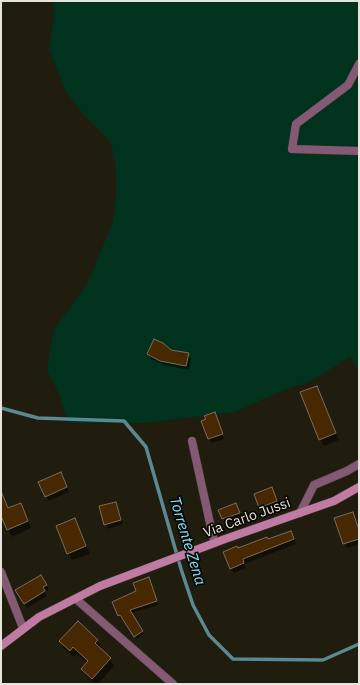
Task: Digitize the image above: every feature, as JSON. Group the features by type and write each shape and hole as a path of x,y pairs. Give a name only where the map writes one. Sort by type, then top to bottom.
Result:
{"street":[{"path":"359,64 348,85 296,124 292,149 359,151"},
{"path":"192,441 213,537"},
{"path":"300,513 314,485 347,471 359,464"},
{"name":"Via Carlo Jussi","path":"1,646 39,617 100,586 201,548 334,501 359,487"},
{"path":"1,572 24,628"},
{"path":"76,599 173,684"}],"green space":[{"path":"53,1 359,1 359,372 350,357 313,380 282,391 235,412 144,423 68,423 59,394 47,371 50,349 54,329 86,286 113,222 116,193 116,166 110,141 81,112 65,90 49,49 54,16"}],"building":[{"path":"154,339 163,343 171,350 189,353 186,366 160,361 147,354"},
{"path":"317,386 336,433 319,440 300,392"},
{"path":"215,412 223,434 208,439 201,421 206,419 204,416"},
{"path":"61,472 67,487 45,497 38,482"},
{"path":"272,487 277,501 259,508 254,494"},
{"path":"1,491 8,508 21,503 28,521 7,530 1,516"},
{"path":"116,502 121,520 104,525 99,506"},
{"path":"236,503 240,513 222,519 218,510"},
{"path":"353,512 359,530 359,539 343,544 334,518"},
{"path":"75,518 86,546 67,554 56,526"},
{"path":"291,531 294,539 243,559 244,563 230,569 223,552 237,546 238,548 267,537 268,539"},
{"path":"41,575 47,585 43,587 45,591 24,604 15,590"},
{"path":"149,577 157,601 130,610 143,631 134,637 120,615 118,616 112,602 136,591 133,583"},
{"path":"78,621 98,640 95,643 111,658 92,679 81,669 88,661 73,647 70,651 59,641"}],"waterway":[{"name":"Torrente Zena","path":"1,408 38,418 124,421 146,447 181,569 193,605 209,635 233,659 323,660 359,644"}]}
